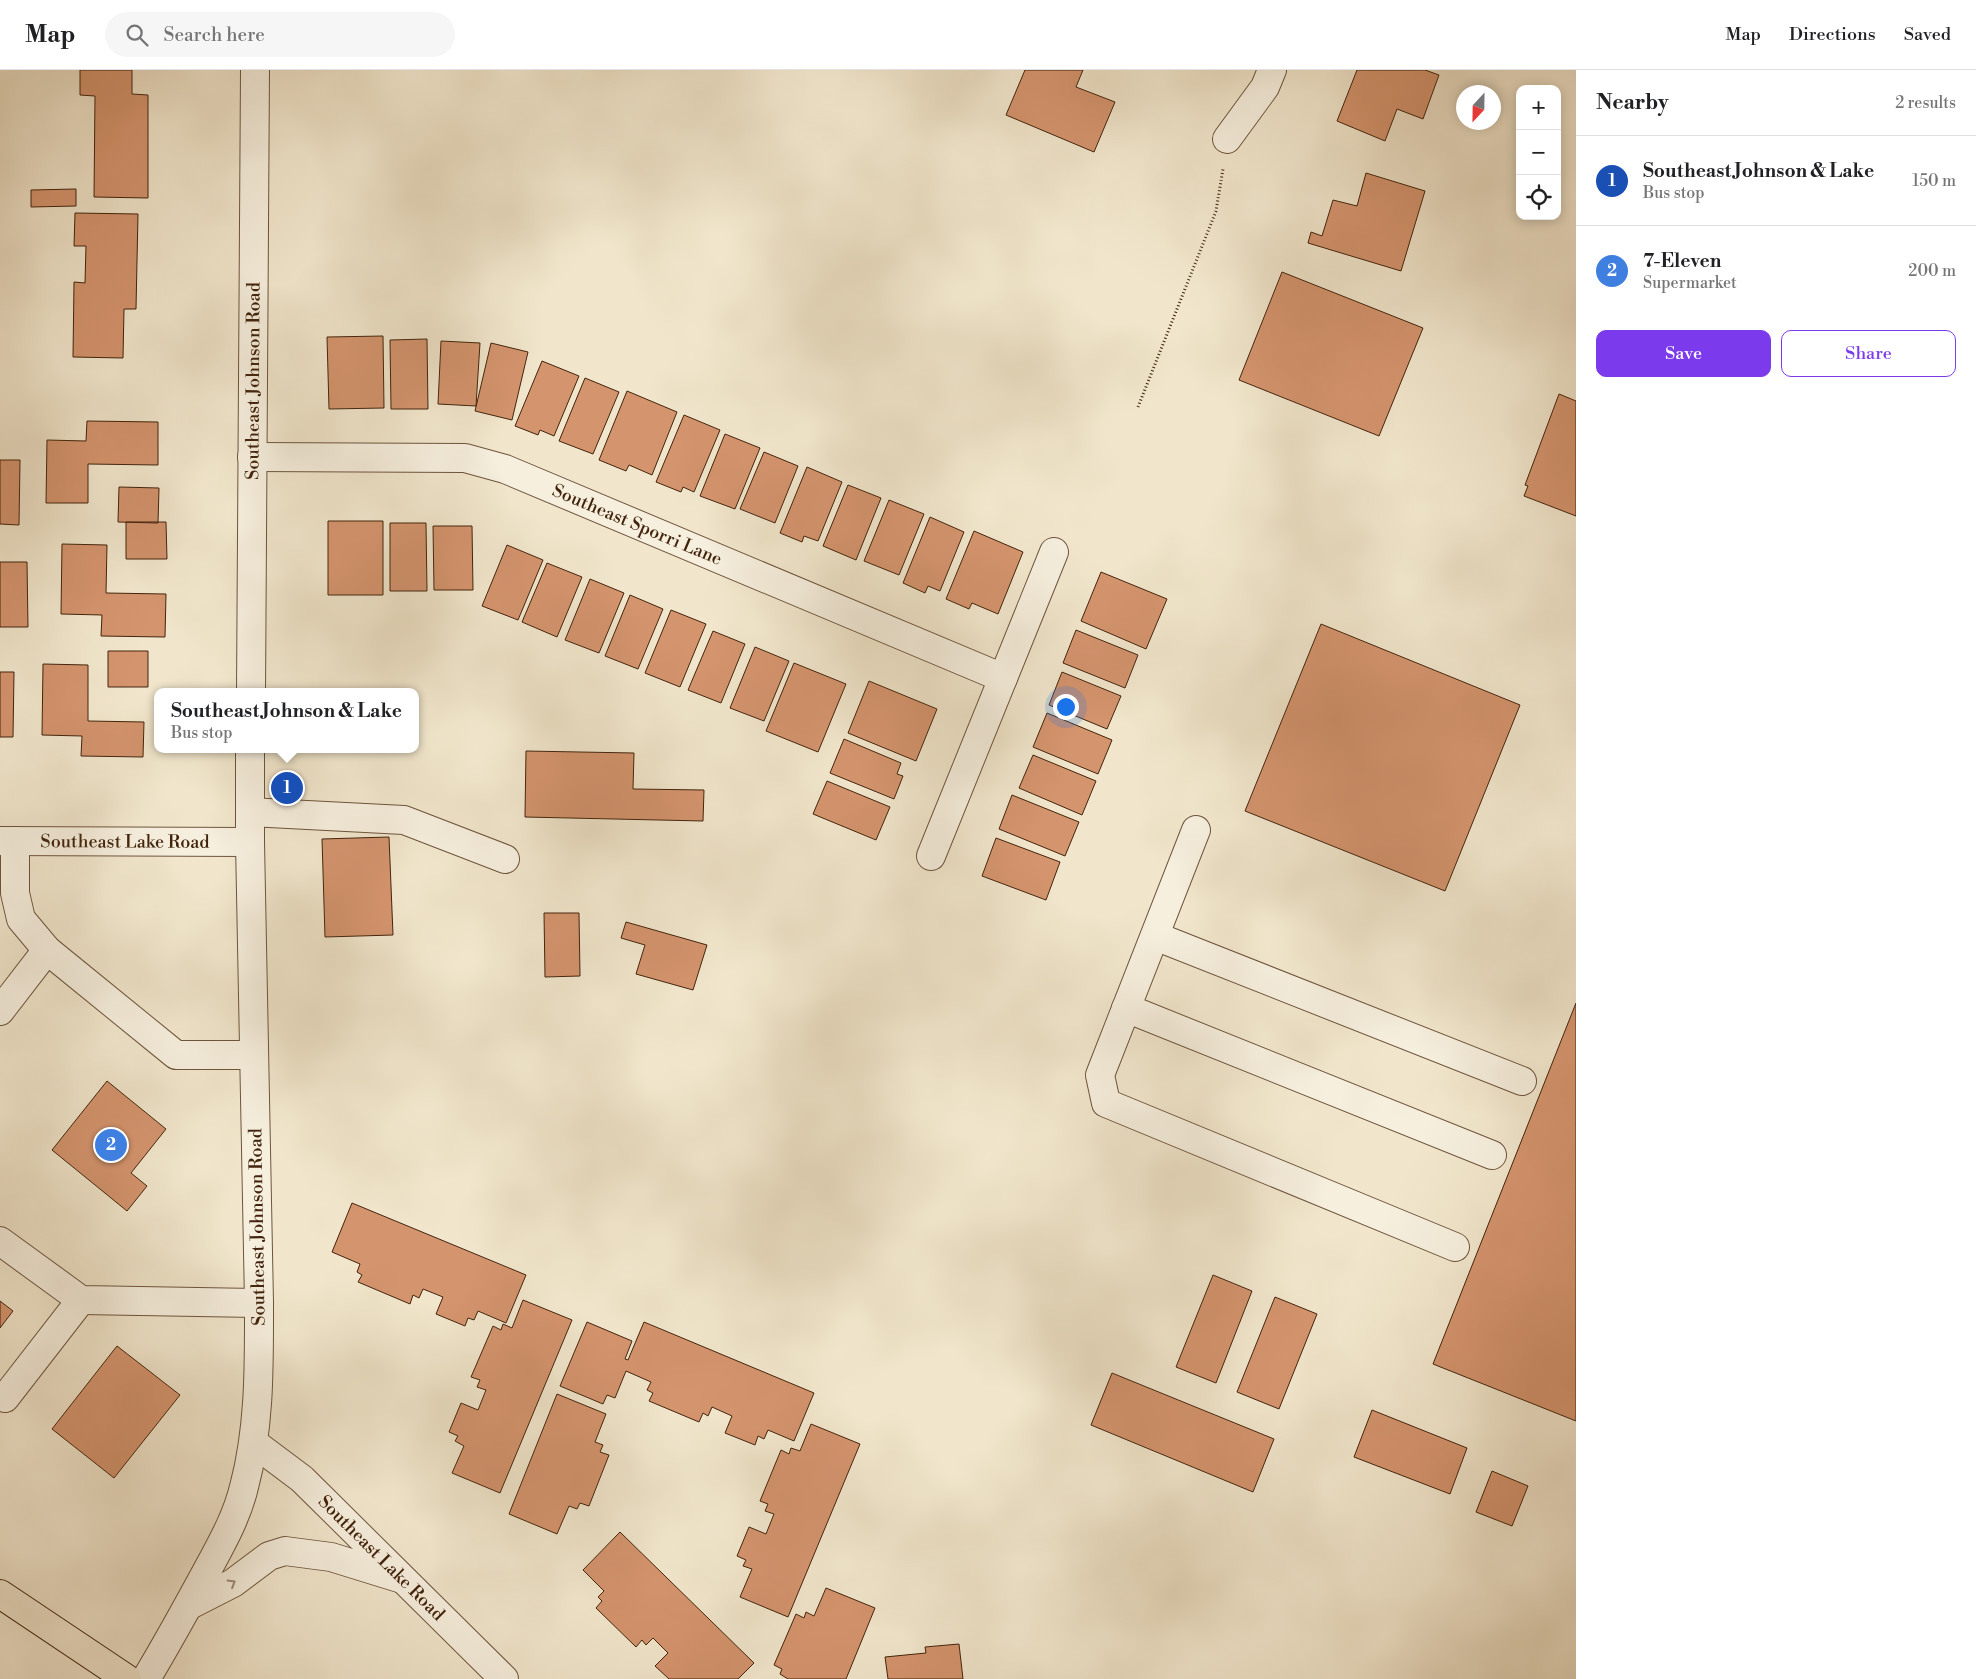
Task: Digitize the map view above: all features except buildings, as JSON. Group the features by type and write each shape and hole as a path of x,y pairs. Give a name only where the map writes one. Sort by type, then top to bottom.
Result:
{"highway":[{"path":"0,1594 127,1679"}],"street":[{"name":"Southeast Johnson Road","path":"251,688 255,70"},
{"path":"1227,139 1265,87 1272,70"},
{"name":"Southeast Sporri Lane","path":"252,457 465,458 505,469 1003,678"},
{"path":"931,856 1054,552"},
{"name":"Southeast Johnson Road","path":"146,1679 188,1606 235,1515 244,1488 254,1443 259,1378 259,1303 250,753"},
{"path":"250,812 404,820 505,859"},
{"path":"1196,830 1100,1075 1106,1103 1455,1247"},
{"path":"8,841 8,896 21,920 47,950 176,1055 254,1055"},
{"name":"Southeast Lake Road","path":"8,841 250,842"},
{"path":"1155,936 1522,1080"},
{"path":"0,1010 47,950"},
{"path":"1126,1008 1492,1155"},
{"path":"0,1241 81,1300 259,1303"},
{"path":"5,1398 81,1300"},
{"name":"Southeast Lake Road","path":"254,1443 302,1479 504,1679"},
{"path":"188,1606 232,1583 269,1556 285,1551 331,1556 402,1580"}],"path":[{"path":"1138,407 1216,211 1227,139"}],"place":[{"name":"Southeast Johnson & Lake","path":"287,788"},
{"name":"7-Eleven","path":"111,1145"}]}
